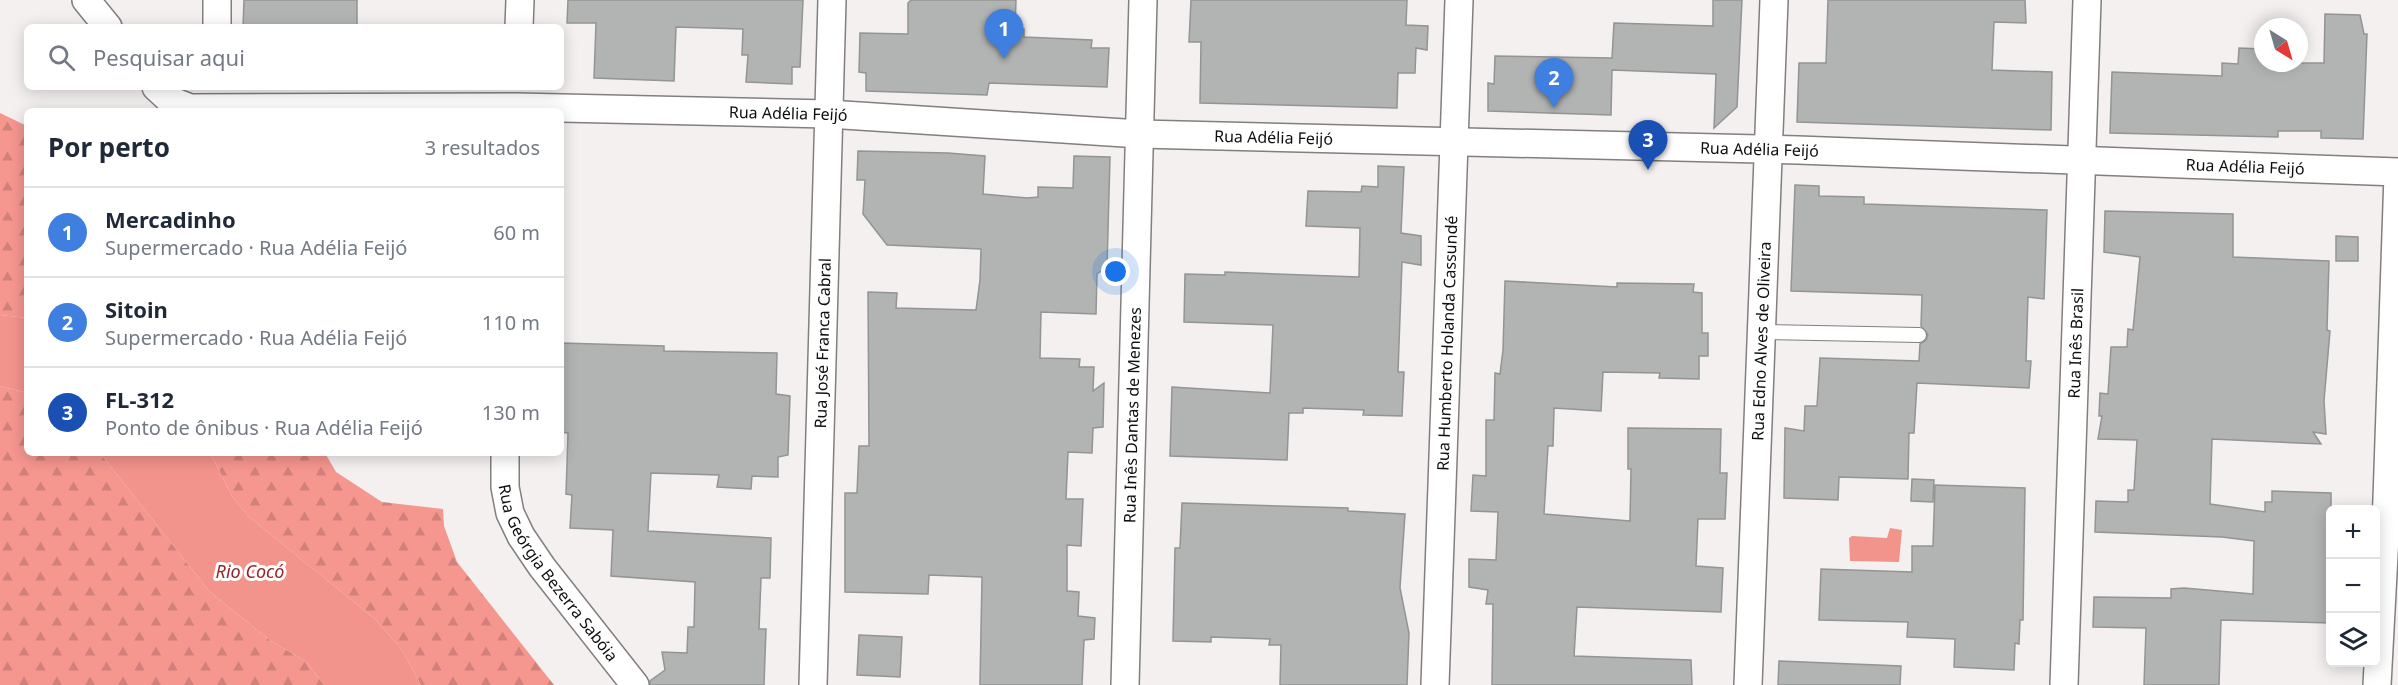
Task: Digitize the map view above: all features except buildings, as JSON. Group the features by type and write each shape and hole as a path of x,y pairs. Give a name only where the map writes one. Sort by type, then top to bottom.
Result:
{"street":[{"path":"86,0 106,24"},
{"path":"217,24 218,0"},
{"path":"519,24 520,0"},
{"name":"Rua José Franca Cabral","path":"813,685 832,0"},
{"name":"Rua Inês Dantas de Menezes","path":"1125,685 1143,0"},
{"name":"Rua Humberto Holanda Cassundé","path":"1435,685 1459,0"},
{"name":"Rua Edno Alves de Oliveira","path":"1748,685 1764,332 1774,0"},
{"name":"Rua Inês Brasil","path":"2064,685 2087,0"},
{"name":"Rua Adélia Feijó","path":"160,90 180,106 215,97 517,102 828,114 1140,134 1770,149 2398,174"},
{"path":"2377,685 2387,499 2398,174"},
{"name":"Rua Geórgia Bezerra Sabóia","path":"505,456 505,487 508,505 521,536 542,567 635,685"}],"lane":[{"path":"1764,332 1919,335"}],"green space":[{"path":"0,113 24,125 24,318 0,315"},
{"path":"0,386 24,392 24,456 102,456 210,592 271,641 307,662 324,685 0,685"},
{"path":"212,456 327,456 336,472 382,502 443,509 444,526 457,562 554,685 421,685 402,650 376,620 249,517 232,496"}],"water":[{"path":"0,315 24,318 24,392 0,386"},
{"name":"Rio Cocó","path":"102,456 212,456 232,496 249,517 376,620 402,650 421,685 324,685 307,662 271,641 210,592"},
{"path":"1890,528 1902,530 1899,562 1850,561 1849,538 1852,536 1887,538"}],"place":[{"name":"Mercadinho","path":"1004,59"},
{"name":"Sitoin","path":"1554,108"},
{"name":"FL-312","path":"1648,170"}]}
